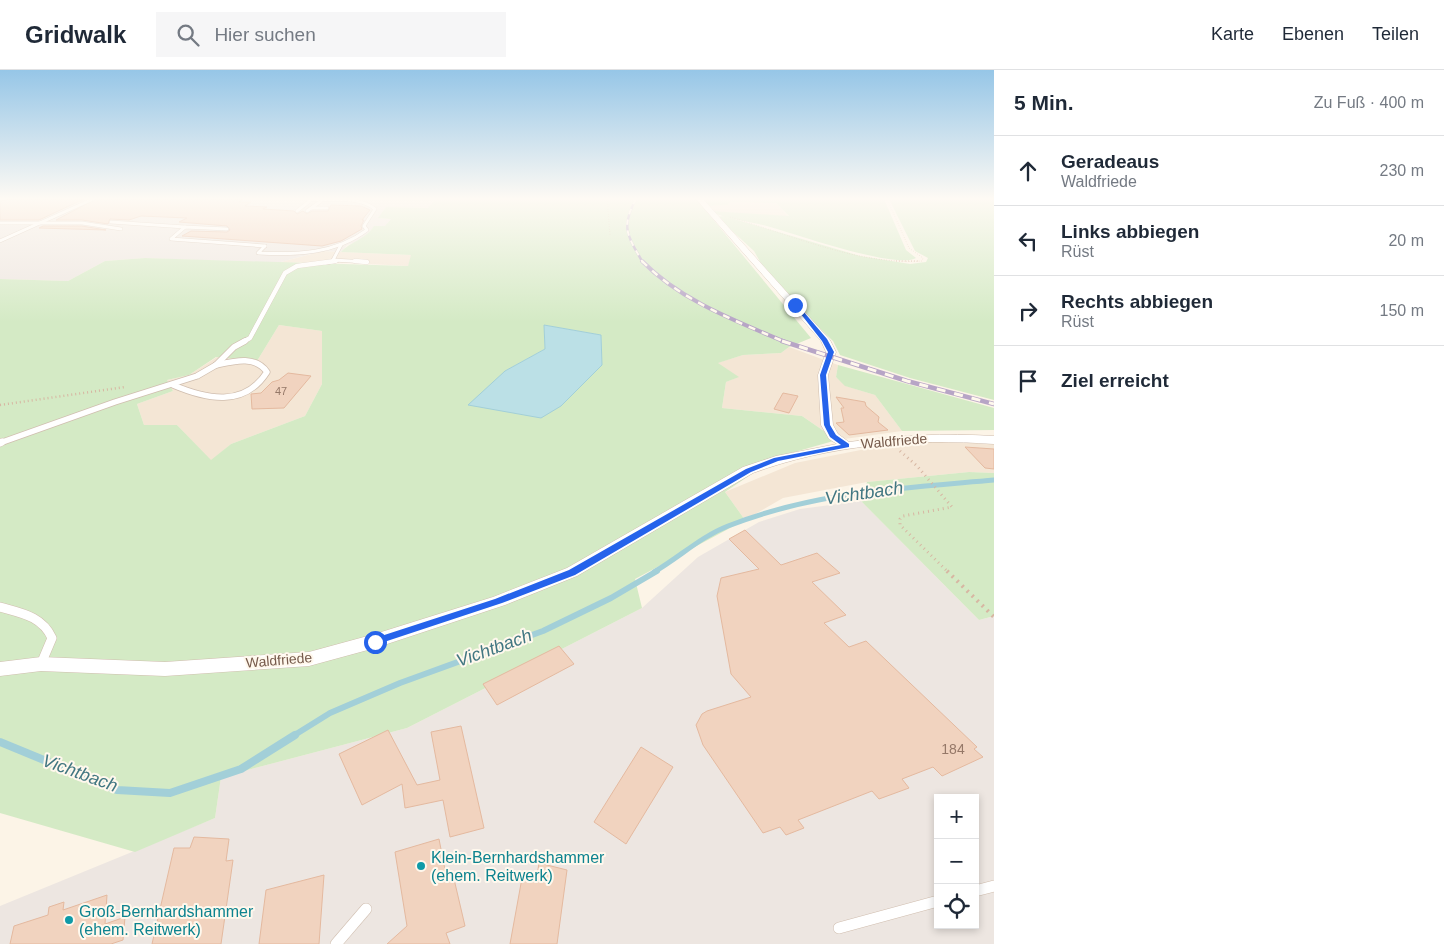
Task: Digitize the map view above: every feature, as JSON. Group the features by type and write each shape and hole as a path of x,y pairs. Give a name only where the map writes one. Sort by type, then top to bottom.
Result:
{"street":[{"path":"734,240 825,340 831,352 823,375 827,425 833,436 847,446"},
{"name":"Waldfriede","path":"0,669 41,664 165,669 309,659 375,642 499,601 572,572 748,470 776,460 888,440 952,437 994,440"}],"lane":[{"path":"182,240 265,246 258,253 264,254 292,253 341,245 356,240"},
{"path":"333,246 339,240"},
{"path":"337,261 333,260 341,245"},
{"path":"0,443 115,402 190,380 216,365 227,352 250,338 284,273 298,266 337,261 367,262"},
{"path":"172,385 205,398 216,398 252,388 260,383 267,372 264,367 256,362 245,360 216,365"},
{"path":"0,607 40,619 49,628 52,638 41,664"},
{"path":"979,890 994,886"},
{"path":"839,928 934,902"},
{"path":"336,944 366,910"}],"path":[{"path":"808,240 857,254 898,261 922,260 923,258 909,248 905,240"},
{"path":"0,405 127,386"},
{"path":"888,440 926,475 952,507 902,516 900,525 994,617"}],"shaded area":[{"path":"0,240 362,240 347,245 341,252 322,251 277,263 145,258 105,261 68,281 0,279"},
{"path":"323,251 412,255 408,266 329,262 277,263"},
{"path":"279,325 322,331 322,384 305,416 231,444 211,461 177,425 144,425 137,404 173,391 167,380 189,375 217,357 257,361"},
{"path":"789,347 838,365 836,377 846,386 875,395 902,431 837,440 802,416 722,408 726,382 738,377 717,363 743,355 781,353"},
{"path":"955,441 994,443 994,473 969,472 867,482 783,498 745,520 725,492 795,463 896,443"},
{"path":"861,501 979,620 994,616 994,944 0,944 0,906 215,818 221,777 407,728 642,608 698,557 759,522 800,509"}],"green space":[{"path":"357,240 730,240 811,338 789,347 781,353 743,355 718,363 739,377 726,382 722,408 802,416 837,440 777,457 725,492 745,520 635,579 642,608 407,728 221,777 215,818 135,852 0,813 0,279 68,281 105,261 145,258 408,266 411,255 341,252","holes":["279,325 322,331 322,384 305,416 231,444 211,460 177,425 144,425 137,404 173,391 167,380 189,375 216,357 257,361","544,325 601,335 602,365 505,371 545,349"]},
{"path":"742,240 805,240 860,256 910,264 926,262 928,258 915,251 909,240 994,240 994,400 910,378 840,355 833,341 771,281 754,251"},
{"path":"811,240 902,240 906,250 916,258 905,260 887,259"},
{"path":"838,365 994,408 994,430 902,431 875,395 845,386 836,377"},
{"path":"969,472 994,473 994,616 979,620 861,501 867,482"}],"water":[{"path":"544,325 601,335 602,365 561,406 541,418 468,405 505,371 545,349"}],"building":[{"path":"235,240 343,240 322,246"},
{"path":"288,373 311,376 284,408 252,409 251,394 261,393 272,382 279,380"},
{"path":"783,393 798,396 789,413 774,409"},
{"path":"836,397 865,402 866,406 879,417 878,422 888,430 849,435 836,423 844,422 841,408 844,408"},
{"path":"965,447 994,449 994,469 985,468"},
{"path":"745,530 781,565 817,553 840,573 812,582 846,615 824,623 849,647 866,641 977,747 974,749 983,757 942,776 933,767 902,779 909,788 879,799 872,791 798,820 804,828 786,835 780,827 763,833 703,745 696,725 702,714 707,711 751,697 731,674 717,596 721,578 759,569 729,539"},
{"path":"559,646 574,664 497,705 483,684"},
{"path":"461,726 484,828 450,837 443,800 405,808 402,784 362,805 339,754 388,730 417,785 440,780 431,732"},
{"path":"641,747 673,767 626,844 594,822"},
{"path":"194,837 229,839 226,861 233,860 221,944 152,944 174,848 190,848"},
{"path":"439,839 447,880 454,879 465,926 446,933 450,944 387,944 407,926 395,852"},
{"path":"539,863 567,870 557,944 510,944 522,878 536,882"},
{"path":"324,875 319,944 259,944 266,890"},
{"name":"Groß-Bernhardshammer (ehem. Reitwerk)","path":"107,895 105,924 125,917 123,940 111,944 10,944 14,926 48,915 49,907 64,902 63,910"}],"waterway":[{"name":"Vichtbach","path":"654,572 699,541 728,526 793,506 860,493 994,480"},
{"name":"Vichtbach","path":"293,736 330,713 400,683 543,631 611,598 657,571"},
{"name":"Vichtbach","path":"0,742 117,790 170,793 241,769 295,735"}],"railway":[{"path":"630,240 643,263"},
{"path":"642,261 657,275 691,299 785,342"},
{"path":"785,342 907,381 994,404"}],"place":[{"name":"Klein-Bernhardshammer (ehem. Reitwerk)","path":"421,866"},
{"name":"Groß-Bernhardshammer (ehem. Reitwerk)","path":"69,920"}],"route":[{"path":"375,642 499,601 572,572 748,470 776,460 847,446 833,436 827,425 823,375 831,352 825,340 795,305"}]}
